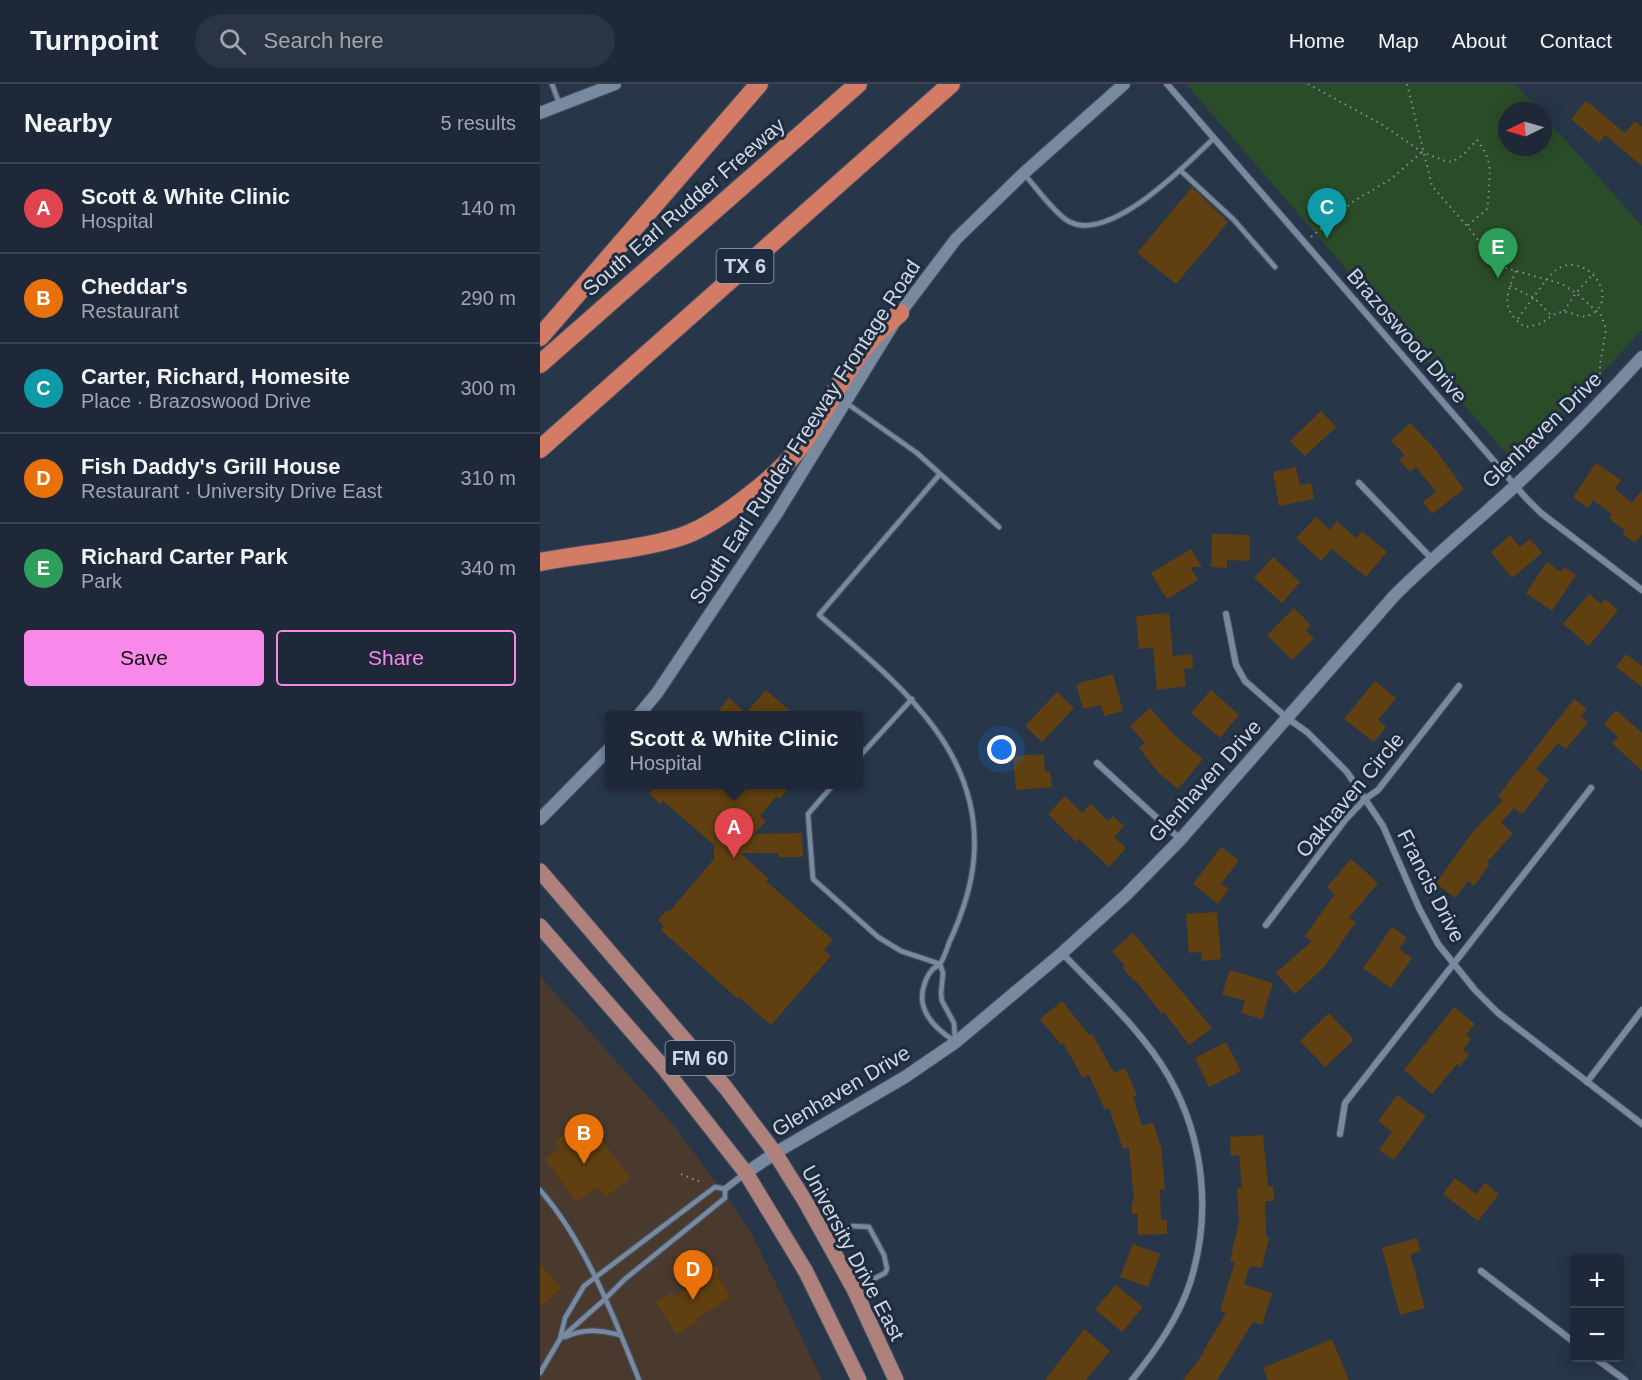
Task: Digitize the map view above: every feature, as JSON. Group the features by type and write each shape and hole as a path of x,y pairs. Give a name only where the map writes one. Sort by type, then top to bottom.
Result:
{"highway":[{"path":"540,337 759,84"},
{"name":"South Earl Rudder Freeway","path":"540,364 858,84"},
{"name":"TX 6","path":"540,449 951,84"},
{"path":"540,562 646,546 682,536 713,520 756,491 798,450 867,343 900,313"}],"main road":[{"name":"University Drive East","path":"540,871 726,1088 775,1153 854,1289 896,1380"},
{"name":"FM 60","path":"543,931 663,1067 746,1173 806,1272 858,1380"}],"street":[{"path":"540,113 615,84"},
{"name":"South Earl Rudder Freeway Frontage Road","path":"642,711 657,693 770,523 900,313 956,239 1024,173 1124,84"},
{"name":"Brazoswood Drive","path":"1167,84 1515,486 1541,513 1642,590"},
{"name":"Glenhaven Drive","path":"746,1173 775,1153 905,1077 956,1042 1062,953 1126,895 1180,840 1394,596 1432,559 1515,486 1642,357"},
{"path":"1359,483 1432,559"},
{"name":"Francis Drive","path":"1226,614 1236,665 1245,681 1255,692 1307,732 1347,772 1383,826 1438,944 1475,990 1498,1013 1642,1124"},
{"name":"Oakhaven Circle","path":"1266,925 1345,820 1384,783 1459,686"},
{"path":"540,819 605,752"},
{"path":"1096,763 1180,840"},
{"path":"1340,1134 1345,1103 1591,788"},
{"path":"1062,953 1145,1043 1168,1075 1188,1116 1198,1149 1202,1178 1202,1213 1197,1255 1190,1284 1176,1316 1156,1349 1132,1380"},
{"path":"1587,1082 1642,1010"},
{"path":"725,1189 746,1173"},
{"path":"1481,1270 1570,1338"},
{"path":"1600,1362 1625,1380"}],"lane":[{"path":"552,84 560,106"},
{"path":"1024,173 1057,211 1069,221 1083,224 1104,220 1132,208 1180,170 1214,138"},
{"path":"1180,170 1234,220 1275,267"},
{"path":"844,402 901,441 999,527"},
{"path":"940,474 819,615 912,699 957,763 966,787 972,812 974,854 968,896 940,964 928,976 922,997 926,1014 939,1031 956,1042"},
{"path":"863,753 912,699"},
{"path":"830,789 808,814 813,879 878,937 901,951 940,964"},
{"path":"940,964 943,973 942,1001 954,1023 956,1042"},
{"path":"540,1373 560,1339 625,1279 725,1198 725,1189 715,1187 584,1286 565,1318 560,1339"},
{"path":"540,1190 567,1226 594,1278 639,1380"},
{"path":"827,1239 854,1226 869,1227 887,1263 885,1273 854,1289"},
{"path":"560,1339 579,1331 602,1331 620,1335"},
{"path":"540,1356 546,1361"}],"path":[{"path":"1308,84 1381,124 1422,152 1448,162 1463,155 1477,140 1488,157 1490,168 1487,209 1467,226"},
{"path":"1407,84 1432,186 1498,266 1562,284 1601,315 1606,329 1600,365 1600,402"},
{"path":"1304,242 1354,201 1391,179 1422,152"},
{"path":"1516,321 1554,271 1563,266 1581,267 1594,273 1600,283 1602,300 1596,310 1589,316 1578,317 1564,311"},
{"path":"1516,271 1506,301 1510,315 1525,327 1541,324 1552,315 1564,311 1594,273"},
{"path":"1510,286 1534,298 1552,315"},
{"path":"681,1174 706,1185"}],"shaded area":[{"path":"540,976 676,1128 750,1230 822,1380 540,1380"}],"green space":[{"path":"1186,84 1515,84 1532,102 1498,102 1498,156 1552,156 1552,125 1642,226 1642,330 1516,465"}],"building":[{"path":"1586,101 1625,133 1635,121 1642,127 1642,166 1605,135 1599,143 1571,119"},
{"path":"1192,187 1228,222 1176,284 1137,253"},
{"path":"1321,411 1336,427 1305,456 1290,441"},
{"path":"1410,423 1435,449 1464,489 1432,514 1423,502 1436,492 1416,467 1410,472 1399,460 1405,455 1391,441"},
{"path":"1596,463 1621,480 1615,489 1632,503 1642,490 1642,534 1635,543 1623,534 1625,531 1609,518 1612,514 1593,500 1588,508 1573,497"},
{"path":"1296,467 1300,485 1311,483 1314,499 1279,506 1273,472"},
{"path":"1316,517 1330,530 1337,521 1356,538 1362,531 1387,552 1366,577 1332,549 1321,561 1296,538"},
{"path":"1212,534 1250,535 1250,561 1227,560 1227,568 1211,567"},
{"path":"1510,535 1520,547 1530,539 1542,553 1512,578 1491,552"},
{"path":"1191,549 1202,567 1190,567 1198,580 1167,599 1151,573"},
{"path":"1273,557 1300,582 1282,603 1254,578"},
{"path":"1547,562 1561,572 1564,567 1576,575 1552,611 1526,593"},
{"path":"1589,594 1601,604 1605,599 1618,610 1589,646 1563,624"},
{"path":"1294,608 1311,625 1306,630 1314,638 1292,660 1267,635"},
{"path":"1169,613 1173,656 1192,654 1193,668 1184,669 1186,686 1157,690 1153,648 1139,649 1136,616"},
{"path":"1626,654 1642,666 1642,687 1616,667"},
{"path":"1113,674 1123,711 1104,716 1101,705 1083,709 1076,684"},
{"path":"1375,681 1396,698 1378,720 1386,727 1374,742 1344,719"},
{"path":"766,690 790,711 748,711"},
{"path":"1211,690 1239,715 1220,738 1191,713"},
{"path":"1057,692 1074,708 1042,742 1025,726"},
{"path":"729,698 744,711 718,711"},
{"path":"1574,699 1587,709 1581,717 1588,722 1566,749 1558,743 1536,769 1549,780 1522,814 1514,808 1501,822 1513,834 1487,862 1490,864 1474,886 1468,881 1455,898 1436,883 1472,833 1503,800 1498,796"},
{"path":"1150,708 1176,737 1203,759 1178,789 1159,773 1139,748 1145,743 1130,726"},
{"path":"1616,710 1642,733 1642,771 1612,743 1618,737 1604,724"},
{"path":"1044,754 1045,772 1050,771 1052,787 1016,790 1013,756"},
{"path":"654,789 788,789 780,799 777,796 760,816 766,821 754,834 802,833 803,857 779,857 778,853 740,853 769,879 766,881 833,940 824,950 831,956 771,1025 739,997 738,999 661,930 664,926 658,920 667,910 669,912 714,859 714,845 663,801 660,804 649,794"},
{"path":"1065,796 1082,813 1091,804 1108,821 1113,816 1124,826 1114,837 1126,848 1109,867 1079,839 1076,842 1048,814"},
{"path":"1221,847 1239,860 1221,884 1229,889 1218,904 1193,884"},
{"path":"1351,859 1378,883 1349,918 1356,922 1324,967 1295,994 1276,973 1312,941 1305,936 1335,894 1327,887"},
{"path":"1217,912 1221,959 1202,961 1201,952 1189,953 1186,914"},
{"path":"1392,927 1407,938 1399,949 1412,958 1391,988 1363,968"},
{"path":"1133,933 1212,1028 1189,1045 1164,1012 1162,1014 1123,968 1125,966 1112,951"},
{"path":"1230,970 1273,983 1262,1019 1241,1013 1245,1001 1222,994"},
{"path":"1062,1001 1089,1035 1092,1034 1114,1073 1125,1068 1137,1095 1133,1097 1142,1126 1153,1122 1161,1147 1165,1189 1160,1190 1161,1220 1167,1220 1167,1234 1138,1235 1138,1214 1132,1214 1132,1202 1134,1201 1129,1147 1123,1149 1109,1108 1105,1110 1089,1075 1083,1078 1063,1043 1061,1045 1040,1019"},
{"path":"1454,1007 1475,1024 1466,1035 1471,1039 1463,1050 1469,1055 1460,1066 1457,1064 1432,1094 1404,1070"},
{"path":"1329,1013 1354,1040 1325,1067 1300,1041"},
{"path":"1226,1042 1241,1071 1209,1087 1195,1058"},
{"path":"1397,1095 1426,1116 1394,1160 1379,1150 1392,1132 1378,1121"},
{"path":"583,1120 589,1128 592,1125 630,1179 605,1197 598,1187 577,1202 545,1159 560,1148 555,1141"},
{"path":"1263,1135 1268,1186 1273,1186 1274,1201 1265,1201 1266,1237 1269,1237 1262,1268 1250,1266 1244,1284 1272,1293 1262,1325 1253,1322 1217,1380 1183,1380 1204,1353 1226,1313 1220,1311 1235,1262 1230,1261 1239,1222 1237,1188 1242,1188 1239,1155 1231,1156 1230,1137"},
{"path":"1455,1178 1476,1194 1485,1183 1499,1194 1478,1221 1443,1194"},
{"path":"1417,1238 1420,1251 1410,1254 1425,1308 1400,1315 1382,1248"},
{"path":"1133,1244 1160,1254 1148,1287 1120,1277"},
{"path":"540,1264 561,1288 540,1307"},
{"path":"709,1266 719,1268 718,1277 731,1297 676,1334 656,1302 672,1292 675,1297 706,1278"},
{"path":"1116,1285 1143,1307 1122,1332 1095,1309"},
{"path":"1084,1329 1110,1351 1086,1380 1045,1380"},
{"path":"1332,1339 1349,1380 1268,1380 1263,1368"}],"place":[{"name":"Carter, Richard, Homesite","path":"1327,238"},
{"name":"Richard Carter Park","path":"1498,278"},
{"name":"Scott & White Clinic","path":"734,858"},
{"name":"Cheddar's","path":"584,1164"},
{"name":"Fish Daddy's Grill House","path":"693,1300"}]}
